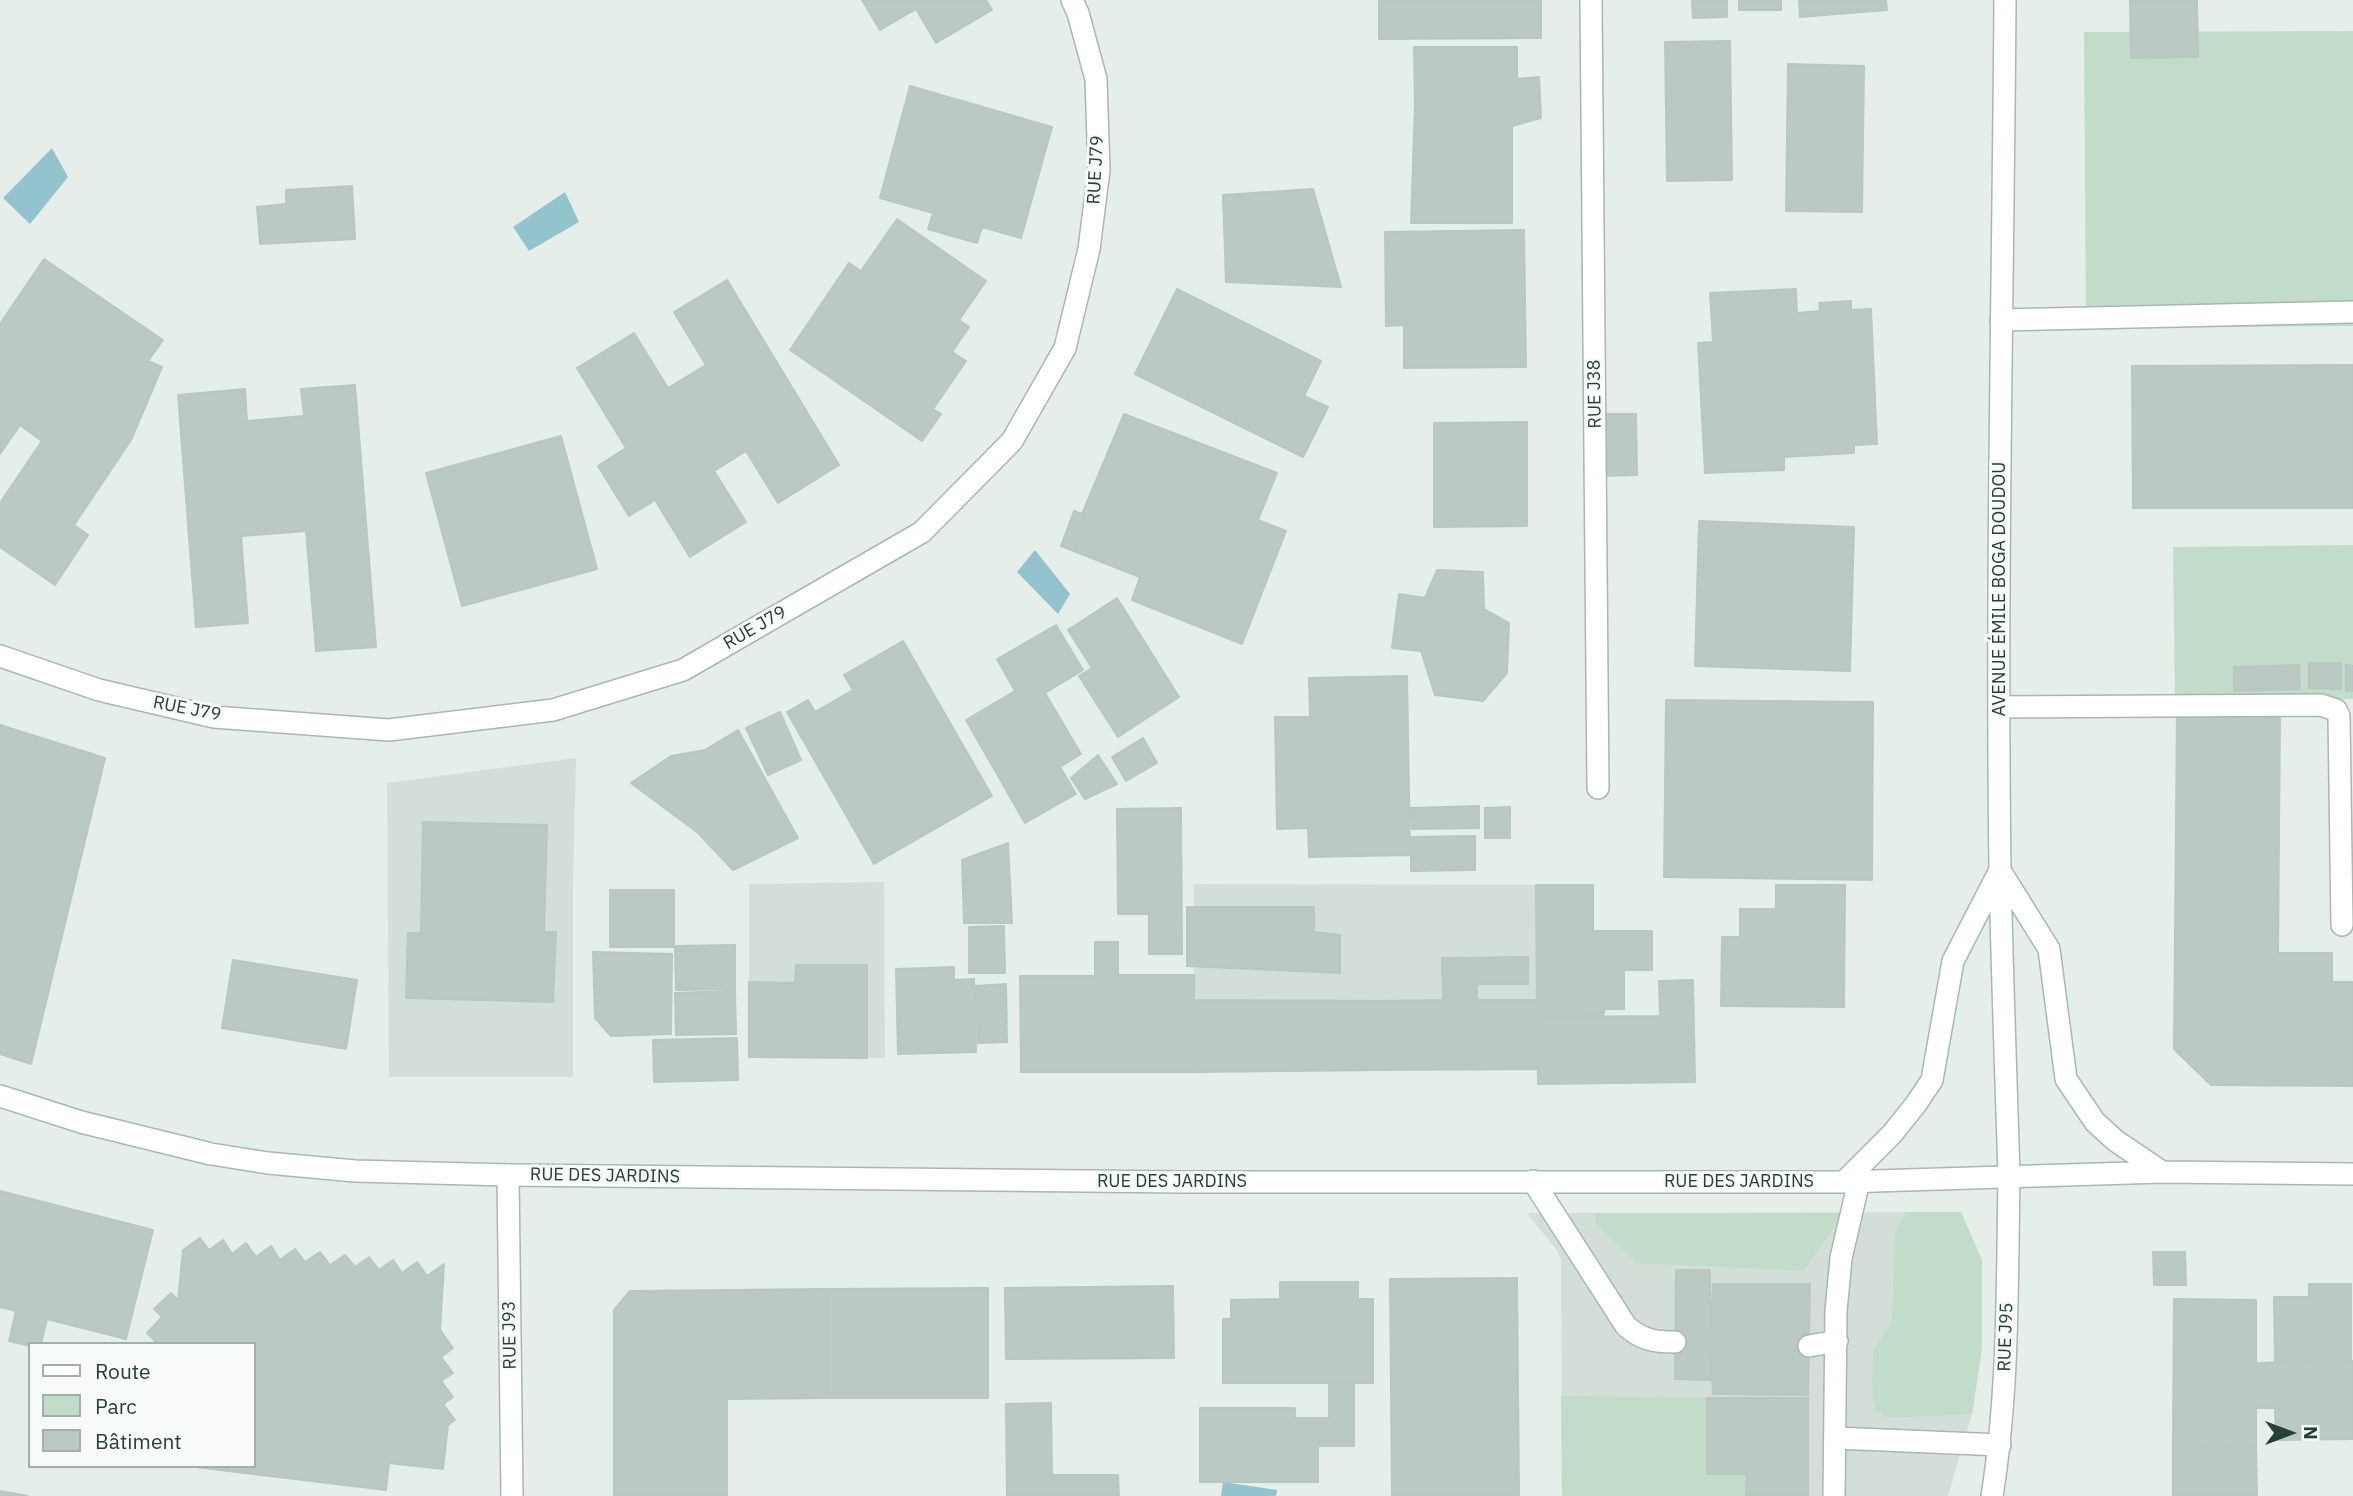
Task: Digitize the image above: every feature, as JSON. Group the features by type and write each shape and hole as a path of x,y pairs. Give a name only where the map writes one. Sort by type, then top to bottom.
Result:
{"street":[{"name":"RUE J79","path":"0,656 99,690 214,717 389,730 553,710 682,670 922,533 1012,441 1065,348 1089,248 1099,170 1096,79 1072,0"},
{"name":"RUE J38","path":"1591,0 1598,788"},
{"name":"AVENUE ÉMILE BOGA DOUDOU","path":"2005,0 1999,708 2000,870 2009,1177"},
{"path":"2001,320 2353,312"},
{"path":"1999,708 2321,705 2336,710 2339,716 2342,925"},
{"path":"2000,870 2049,949 2066,1079 2095,1122 2116,1141 2162,1172"},
{"path":"1834,1496 1836,1311 1852,1182 1916,1104 1932,1080 1953,961 2000,870"},
{"name":"RUE DES JARDINS","path":"0,1096 81,1122 211,1154 268,1164 355,1171 1169,1182 1852,1182 2162,1172 2353,1174"},
{"name":"RUE J93","path":"508,1175 512,1496"},
{"name":"RUE J95","path":"1992,1496 2000,1445 2006,1351 2009,1177"},
{"path":"1533,1181 1626,1326 1638,1337 1654,1342 1675,1342"},
{"path":"1809,1346 1837,1341"},
{"path":"1836,1438 2000,1445"}],"shaded area":[{"path":"576,758 573,1077 389,1077 387,783"},
{"path":"884,882 885,1058 749,1057 749,884"},
{"path":"1194,884 1536,885 1538,1069 1194,1072"},
{"path":"1961,1212 1982,1260 1982,1349 1972,1414 1948,1496 1562,1496 1561,1261 1558,1252 1527,1213"}],"green space":[{"path":"2353,31 2353,326 2086,328 2084,32"},
{"path":"2353,545 2353,699 2175,700 2173,547"},
{"path":"1906,1212 1961,1212 1982,1260 1982,1349 1972,1414 1888,1418 1876,1411 1872,1397 1873,1351 1892,1321 1895,1232"},
{"path":"1595,1213 1845,1213 1803,1271 1637,1263 1595,1223"},
{"path":"1561,1396 1707,1398 1707,1473 1747,1474 1746,1496 1562,1496"}],"water":[{"path":"52,148 68,177 30,224 3,198"},
{"path":"565,192 579,222 529,251 513,227"},
{"path":"1035,550 1070,594 1058,614 1017,572"},
{"path":"1223,1482 1277,1490 1276,1496 1221,1496"}],"building":[{"path":"862,0 986,0 992,10 936,43 916,9 880,30"},
{"path":"1379,0 1541,0 1541,38 1379,39"},
{"path":"1692,0 1727,0 1727,17 1693,18"},
{"path":"1739,0 1781,0 1781,10 1739,10"},
{"path":"1799,0 1886,0 1887,10 1800,17"},
{"path":"2130,0 2197,0 2198,57 2131,58"},
{"path":"1730,41 1732,180 1667,181 1665,42"},
{"path":"1414,47 1517,47 1517,79 1539,77 1541,118 1512,126 1512,223 1411,223"},
{"path":"1788,64 1864,66 1862,212 1786,211"},
{"path":"910,86 1052,127 1021,238 982,227 977,243 928,229 933,213 880,198"},
{"path":"352,186 355,239 260,244 257,207 286,204 286,190"},
{"path":"1313,189 1341,287 1226,282 1223,195"},
{"path":"897,219 986,281 959,320 969,327 952,352 966,361 933,409 941,414 922,441 790,350 849,263 861,271"},
{"path":"1524,230 1526,367 1404,368 1404,325 1386,326 1385,232"},
{"path":"44,259 163,340 148,361 162,367 131,440 74,525 88,535 55,585 0,547 0,503 42,441 20,425 0,454 0,324"},
{"path":"727,280 839,465 778,503 746,451 714,471 746,522 690,557 655,500 629,516 598,466 626,448 577,368 634,333 668,388 706,365 674,312"},
{"path":"1177,289 1321,361 1304,396 1328,407 1303,457 1135,374"},
{"path":"1796,289 1797,313 1820,311 1819,303 1851,301 1851,310 1871,309 1877,444 1854,445 1854,453 1784,457 1784,470 1705,473 1698,343 1713,342 1710,293"},
{"path":"2353,365 2353,508 2133,508 2132,366"},
{"path":"355,385 376,647 316,651 306,531 241,536 248,623 196,627 178,395 245,389 247,421 304,416 301,389"},
{"path":"1124,414 1277,473 1258,520 1286,531 1242,644 1132,600 1140,577 1061,546 1074,511 1082,514"},
{"path":"1598,414 1636,414 1637,475 1599,476"},
{"path":"1527,422 1527,526 1434,527 1434,423"},
{"path":"561,436 597,569 462,606 426,473"},
{"path":"1699,521 1854,527 1850,671 1695,666"},
{"path":"1437,570 1483,572 1484,609 1509,623 1507,673 1483,701 1435,695 1421,651 1392,648 1399,594 1425,598"},
{"path":"1117,598 1179,697 1118,737 1079,676 1092,668 1068,630"},
{"path":"1056,625 1083,670 1045,693 1081,754 1060,767 1076,794 1025,823 966,720 1015,691 997,659"},
{"path":"903,641 992,796 874,864 787,712 808,700 815,712 853,690 844,675"},
{"path":"2309,663 2341,663 2341,689 2309,688"},
{"path":"2299,665 2300,689 2234,691 2234,667"},
{"path":"2346,665 2353,666 2353,691 2346,691"},
{"path":"1407,676 1410,855 1309,857 1308,828 1277,829 1275,717 1310,717 1309,678"},
{"path":"1666,700 1873,702 1872,880 1664,877"},
{"path":"2177,711 2280,712 2278,953 2332,953 2332,982 2353,982 2353,1086 2211,1085 2174,1049"},
{"path":"780,712 801,760 768,775 746,728"},
{"path":"0,725 105,758 31,1064 0,1054"},
{"path":"738,730 798,838 733,870 697,832 631,783 671,756 705,750"},
{"path":"1143,738 1157,763 1126,781 1112,757"},
{"path":"1098,755 1117,784 1085,799 1071,778"},
{"path":"1479,806 1479,828 1412,829 1411,808"},
{"path":"1510,807 1510,838 1485,838 1485,808"},
{"path":"1181,808 1182,954 1149,954 1149,914 1118,914 1117,809"},
{"path":"423,822 547,825 544,932 556,932 553,1002 406,998 408,933 421,933"},
{"path":"1475,836 1475,870 1411,871 1411,837"},
{"path":"1008,843 1012,923 964,923 962,860"},
{"path":"1536,885 1593,885 1593,931 1652,931 1652,970 1624,970 1624,1009 1605,1009 1603,1016 1537,1017"},
{"path":"1776,885 1845,885 1844,1007 1721,1006 1722,937 1740,937 1740,909 1776,909"},
{"path":"610,890 674,890 674,947 610,947"},
{"path":"1187,907 1314,907 1314,932 1340,935 1340,973 1187,966"},
{"path":"1004,926 1005,973 969,973 969,927"},
{"path":"1095,942 1118,942 1118,975 1194,975 1194,1072 1021,1072 1020,976 1095,976"},
{"path":"735,945 735,989 676,990 675,946"},
{"path":"593,952 672,954 671,1034 611,1036 595,1018"},
{"path":"1528,957 1528,984 1477,984 1477,1000 1536,1000 1538,1069 1382,1070 1382,1001 1443,1000 1442,958"},
{"path":"233,960 357,980 346,1049 222,1028"},
{"path":"796,965 867,965 867,1058 749,1057 749,982 795,983"},
{"path":"954,967 954,980 974,979 976,1052 898,1054 896,969"},
{"path":"1693,980 1695,1082 1538,1084 1537,1017 1660,1016 1659,981"},
{"path":"1006,984 1007,1042 978,1043 976,986"},
{"path":"735,991 736,1034 676,1035 675,993"},
{"path":"1194,1000 1382,1001 1382,1070 1194,1072"},
{"path":"737,1038 738,1080 654,1082 653,1040"},
{"path":"0,1191 153,1230 126,1339 47,1319 41,1342 28,1342 28,1346 9,1341 16,1311 0,1307"},
{"path":"200,1238 209,1250 223,1240 232,1254 246,1243 256,1257 271,1246 280,1260 295,1249 305,1262 320,1252 330,1265 345,1255 355,1267 369,1257 379,1270 393,1260 402,1273 417,1262 427,1276 444,1264 440,1330 453,1348 441,1357 453,1373 441,1381 453,1397 443,1404 455,1420 448,1425 443,1469 389,1463 386,1490 204,1468 256,1468 256,1342 154,1342 147,1333 162,1317 154,1309 171,1293 178,1300 183,1250"},
{"path":"2153,1252 2185,1252 2186,1285 2154,1285"},
{"path":"1676,1270 1710,1270 1710,1380 1675,1379"},
{"path":"1517,1278 1519,1496 1392,1496 1390,1279"},
{"path":"1280,1282 1358,1282 1358,1299 1373,1299 1373,1383 1223,1383 1223,1319 1231,1319 1231,1300 1280,1299"},
{"path":"1713,1284 1810,1284 1808,1395 1713,1394 1710,1343"},
{"path":"2309,1284 2351,1284 2351,1361 2275,1363 2274,1297 2309,1297"},
{"path":"1173,1286 1174,1358 1006,1359 1005,1288"},
{"path":"988,1288 988,1398 827,1398 827,1289"},
{"path":"827,1289 827,1398 727,1399 727,1496 614,1496 614,1310 630,1291"},
{"path":"2174,1299 2256,1300 2256,1447 2173,1444"},
{"path":"2353,1361 2353,1439 2276,1440 2275,1408 2257,1408 2256,1363"},
{"path":"1329,1383 1354,1383 1354,1446 1318,1446 1318,1482 1200,1482 1200,1408 1295,1408 1295,1418 1329,1418"},
{"path":"1707,1398 1808,1398 1808,1496 1746,1496 1747,1474 1707,1474"},
{"path":"1051,1403 1052,1475 1118,1475 1119,1496 1007,1496 1006,1404"},
{"path":"2173,1444 2256,1447 2257,1496 2173,1496"},
{"path":"0,1491 28,1496 0,1496"}]}
